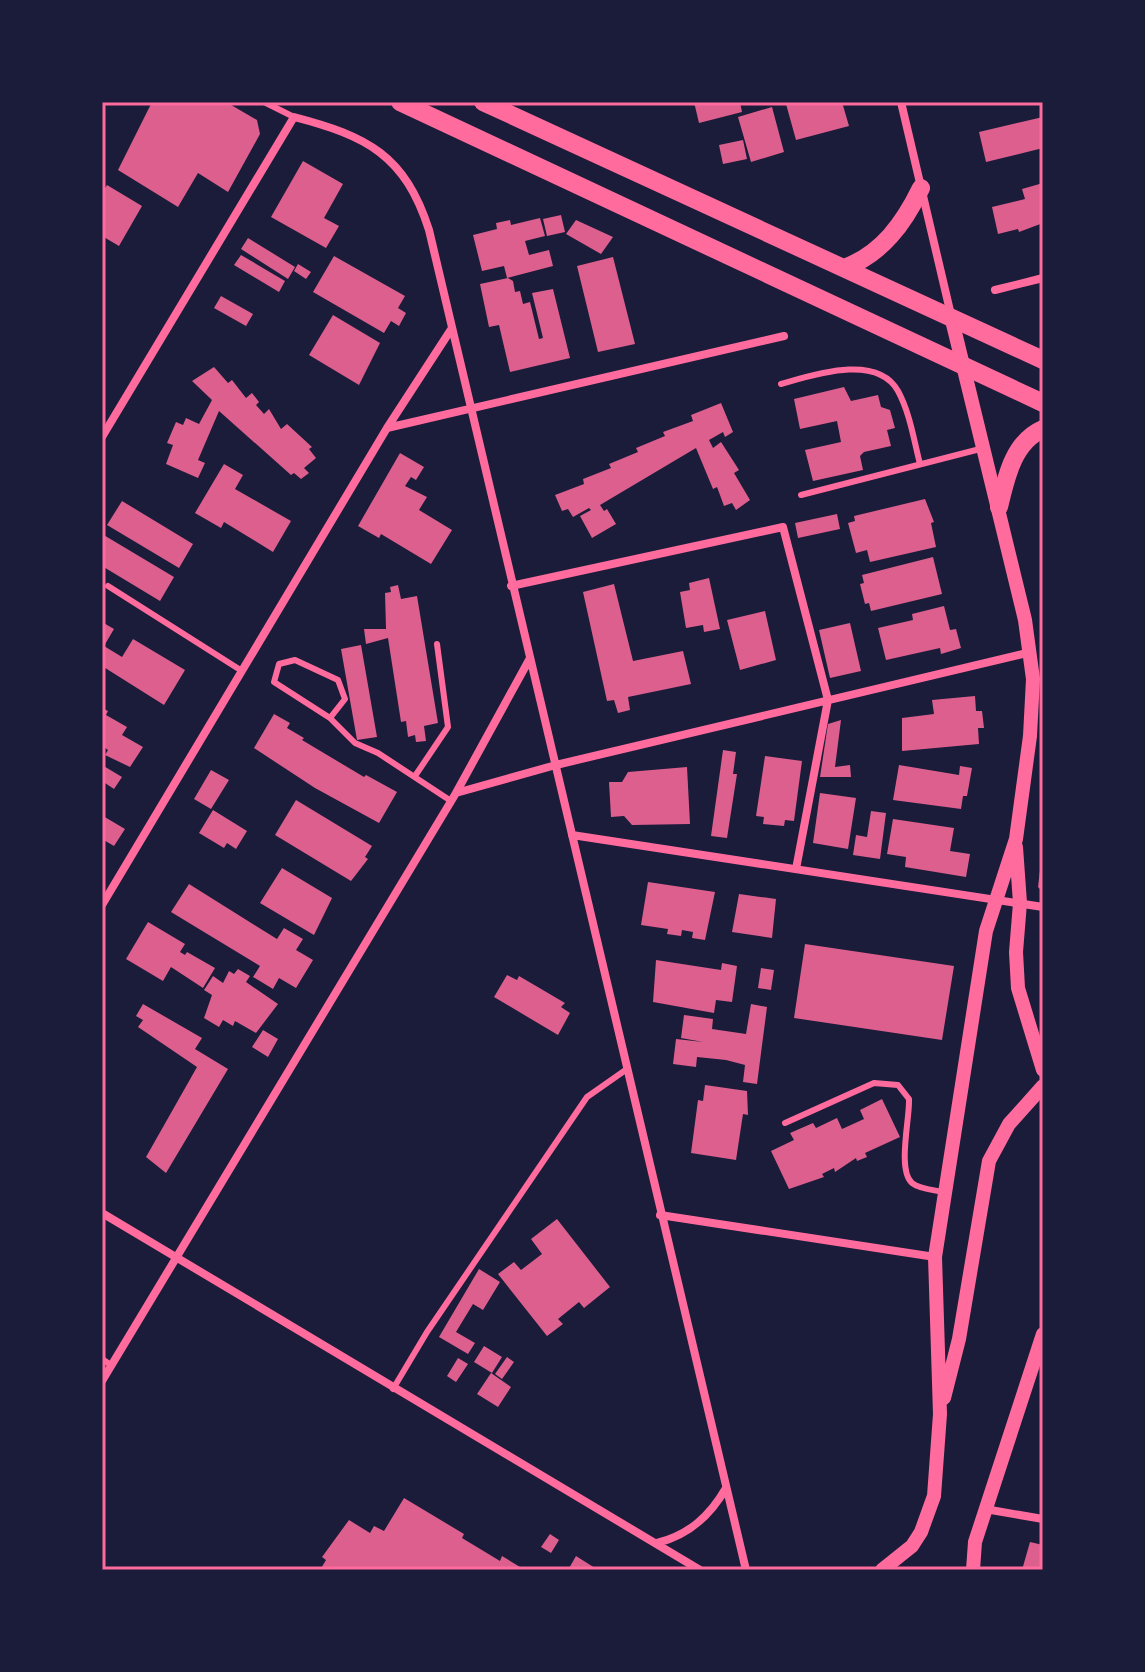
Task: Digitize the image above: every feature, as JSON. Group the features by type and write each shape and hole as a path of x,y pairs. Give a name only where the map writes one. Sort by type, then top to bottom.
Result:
{"main road":[{"path":"400,102 1043,403"},
{"path":"483,102 1043,360"},
{"path":"844,268 868,255 898,230 921,188"},
{"path":"999,507 1015,456 1025,441 1043,429"}],"street":[{"path":"901,102 1031,652 1034,703 1016,839 1020,903 1016,952 1018,988 1043,1070"},
{"path":"102,437 294,117 359,139 402,172 418,196 426,219 746,1570"},
{"path":"995,290 1043,278"},
{"path":"102,905 387,428 452,328"},
{"path":"387,428 784,336"},
{"path":"511,586 781,526 828,700 796,869"},
{"path":"454,797 556,765 1031,652"},
{"path":"102,1381 454,797 529,660"},
{"path":"572,835 1043,907"},
{"path":"882,1570 912,1546 928,1518 934,1496 940,1414 935,1257 994,899 1016,839"},
{"path":"940,1414 959,1339 989,1161 1009,1124 1043,1086"},
{"path":"102,1213 700,1570"},
{"path":"660,1215 935,1257"},
{"path":"973,1570 975,1542 1043,1334"},
{"path":"657,1543 690,1530 710,1511 726,1488"},
{"path":"985,1509 1043,1519"}],"lane":[{"path":"264,102 294,117"},
{"path":"781,384 822,372 852,370 885,377 897,388 903,401 920,464"},
{"path":"801,495 985,448"},
{"path":"108,586 242,671"},
{"path":"415,776 448,727 437,644"},
{"path":"330,718 345,699 338,680 295,660 279,664 274,682 330,718 355,743 454,797"},
{"path":"393,1389 427,1332 587,1097 627,1069"},
{"path":"785,1123 874,1083 898,1085 909,1099 904,1164 907,1176 919,1187 945,1193"},
{"path":"102,1359 111,1365"}],"building":[{"path":"152,102 226,102 257,120 260,134 228,192 198,173 178,207 118,170"},
{"path":"694,102 740,102 742,112 699,123"},
{"path":"842,102 849,126 796,140 786,104"},
{"path":"772,107 784,152 751,162 738,117"},
{"path":"1043,117 1043,148 986,162 979,132"},
{"path":"743,140 747,159 723,164 719,145"},
{"path":"303,161 343,184 324,218 339,226 326,248 271,217"},
{"path":"1043,183 1043,223 1019,232 1018,229 998,234 992,207 1025,199 1022,189"},
{"path":"107,185 142,206 119,246 102,236 102,193"},
{"path":"561,215 565,232 547,236 543,219"},
{"path":"540,218 545,236 525,241 529,255 549,250 553,266 507,278 504,266 482,271 473,235 497,229 496,223 510,220 511,225"},
{"path":"576,220 613,237 601,254 566,234"},
{"path":"248,238 295,267 288,279 241,249"},
{"path":"241,255 285,281 279,292 234,265"},
{"path":"334,256 405,296 398,308 406,313 399,326 391,321 384,333 313,292"},
{"path":"613,257 635,344 598,352 577,266"},
{"path":"298,264 311,272 306,279 294,271"},
{"path":"508,278 513,281 515,292 520,291 523,304 530,302 539,339 543,338 532,293 553,289 570,358 510,372 499,325 489,327 480,284"},
{"path":"221,296 253,314 246,326 214,308"},
{"path":"333,315 380,343 359,385 309,355"},
{"path":"214,367 228,383 232,380 246,398 252,393 259,402 256,405 264,414 269,409 281,429 287,424 312,447 309,449 316,458 304,468 309,473 301,479 294,473 291,475 219,411 198,460 205,463 198,478 166,464 173,445 167,443 176,422 183,425 186,418 199,424 212,400 192,381"},
{"path":"844,387 851,401 878,395 881,407 890,410 895,428 887,430 891,446 864,452 860,456 863,470 813,481 805,450 841,442 837,421 800,429 794,399"},
{"path":"721,403 733,432 725,437 723,432 709,440 713,448 721,442 739,470 734,473 750,500 736,510 732,503 724,506 717,487 713,489 696,448 600,505 604,511 607,509 616,524 592,538 580,516 591,510 589,508 573,517 568,509 562,511 555,495 584,484 583,479 611,468 609,464 638,452 636,448 665,436 663,432 693,421 691,415"},
{"path":"400,453 424,467 416,480 411,477 405,486 427,497 419,510 452,530 431,564 381,534 379,538 358,526"},
{"path":"224,464 243,475 235,489 291,521 273,552 224,522 221,528 195,513"},
{"path":"925,499 934,522 931,523 936,547 870,562 867,550 856,553 848,523 855,521 854,516"},
{"path":"122,501 193,544 179,568 107,525"},
{"path":"837,514 840,529 798,538 795,523"},
{"path":"102,534 174,577 160,601 102,566"},
{"path":"933,557 942,594 871,611 869,603 865,604 860,584 864,583 862,575"},
{"path":"709,578 720,629 704,632 703,625 686,628 680,592 690,590 689,583"},
{"path":"614,584 633,661 683,651 691,684 628,697 630,710 618,713 614,700 607,701 583,592"},
{"path":"398,585 401,599 417,596 438,723 424,726 426,741 416,742 415,735 408,737 406,721 401,722 388,638 366,644 364,629 386,629 385,593 391,592 390,587"},
{"path":"944,606 950,630 956,629 961,648 941,654 940,648 886,660 878,628 913,620 912,614"},
{"path":"765,611 776,660 740,670 727,620"},
{"path":"102,622 114,629 104,646 122,657 133,639 185,670 164,705 102,666"},
{"path":"850,623 861,671 830,678 819,630"},
{"path":"361,645 377,737 357,740 341,649"},
{"path":"975,696 976,711 982,711 984,728 978,728 979,744 902,751 902,718 934,714 932,700"},
{"path":"102,708 108,711 106,715 127,727 122,735 143,747 130,767 105,755 108,750 102,746"},
{"path":"274,714 290,723 287,728 304,738 302,740 364,777 366,775 397,792 379,823 315,788 254,748"},
{"path":"841,720 835,767 850,765 851,777 820,777 828,724"},
{"path":"723,750 736,752 733,774 737,774 727,838 711,836"},
{"path":"765,756 802,761 794,821 785,820 784,826 763,824 764,817 756,816"},
{"path":"102,765 122,777 114,789 102,781"},
{"path":"899,765 959,775 960,766 972,768 967,796 963,796 961,809 893,800"},
{"path":"687,767 690,824 632,825 624,816 611,817 609,782 622,782 628,772"},
{"path":"211,770 229,780 211,809 194,799"},
{"path":"820,793 856,798 848,849 813,843"},
{"path":"296,800 372,846 365,857 368,859 351,881 275,835"},
{"path":"213,810 247,831 236,849 227,843 224,848 199,833"},
{"path":"871,811 886,813 880,859 853,855 856,835 867,837"},
{"path":"103,816 125,829 114,846 102,839"},
{"path":"893,819 954,828 950,851 970,854 966,877 905,867 906,857 887,854"},
{"path":"1043,862 1043,892 1038,887"},
{"path":"282,868 332,898 314,935 260,903"},
{"path":"648,882 715,892 705,940 692,938 693,932 682,930 681,936 667,934 668,929 641,925"},
{"path":"189,884 277,939 284,928 303,939 296,950 313,960 296,988 279,978 273,989 253,977 260,966 171,912"},
{"path":"739,894 776,899 772,938 732,932"},
{"path":"148,922 185,944 180,952 185,955 187,952 215,968 203,988 171,967 163,981 126,959"},
{"path":"805,944 954,966 942,1040 794,1018"},
{"path":"656,960 721,970 722,963 737,966 732,1002 716,1000 714,1013 653,1002"},
{"path":"761,968 774,970 771,990 758,988"},
{"path":"238,969 250,976 246,982 278,1004 256,1033 235,1021 233,1026 223,1020 219,1027 204,1018 212,995 204,990 213,976 223,983 229,971 234,974"},
{"path":"507,975 517,980 519,976 565,1003 561,1007 570,1013 558,1035 494,997"},
{"path":"143,1004 202,1038 195,1049 228,1069 166,1173 146,1157 197,1067 138,1027 143,1020 136,1016"},
{"path":"751,1004 767,1007 757,1084 743,1082 745,1065 726,1060 697,1057 696,1067 673,1064 676,1039 703,1042 681,1038 684,1015 713,1019 712,1029 746,1034"},
{"path":"263,1030 278,1039 268,1057 252,1047"},
{"path":"705,1085 747,1091 748,1115 743,1114 736,1160 691,1153 698,1100 703,1101"},
{"path":"882,1099 900,1137 865,1153 867,1157 857,1161 856,1158 835,1172 834,1168 822,1174 824,1177 789,1189 771,1151 794,1140 790,1133 813,1123 816,1128 837,1118 842,1129 864,1119 860,1110"},
{"path":"557,1219 610,1287 584,1308 579,1302 558,1319 563,1324 547,1336 498,1274 514,1262 521,1270 542,1254 531,1239"},
{"path":"479,1269 500,1282 483,1310 473,1304 456,1332 475,1343 468,1354 439,1337"},
{"path":"484,1346 502,1357 492,1373 474,1362"},
{"path":"507,1357 514,1362 502,1379 495,1374"},
{"path":"458,1358 468,1364 456,1382 447,1376"},
{"path":"491,1373 511,1387 498,1407 477,1394"},
{"path":"404,1498 464,1534 462,1538 500,1561 502,1556 525,1570 363,1570 357,1567 355,1570 320,1570 326,1560 322,1557 349,1520 370,1533 374,1526 384,1531"},
{"path":"550,1534 559,1540 551,1553 541,1547"},
{"path":"1030,1542 1043,1545 1043,1570 1022,1570"},
{"path":"576,1556 595,1568 594,1570 568,1570"}]}
